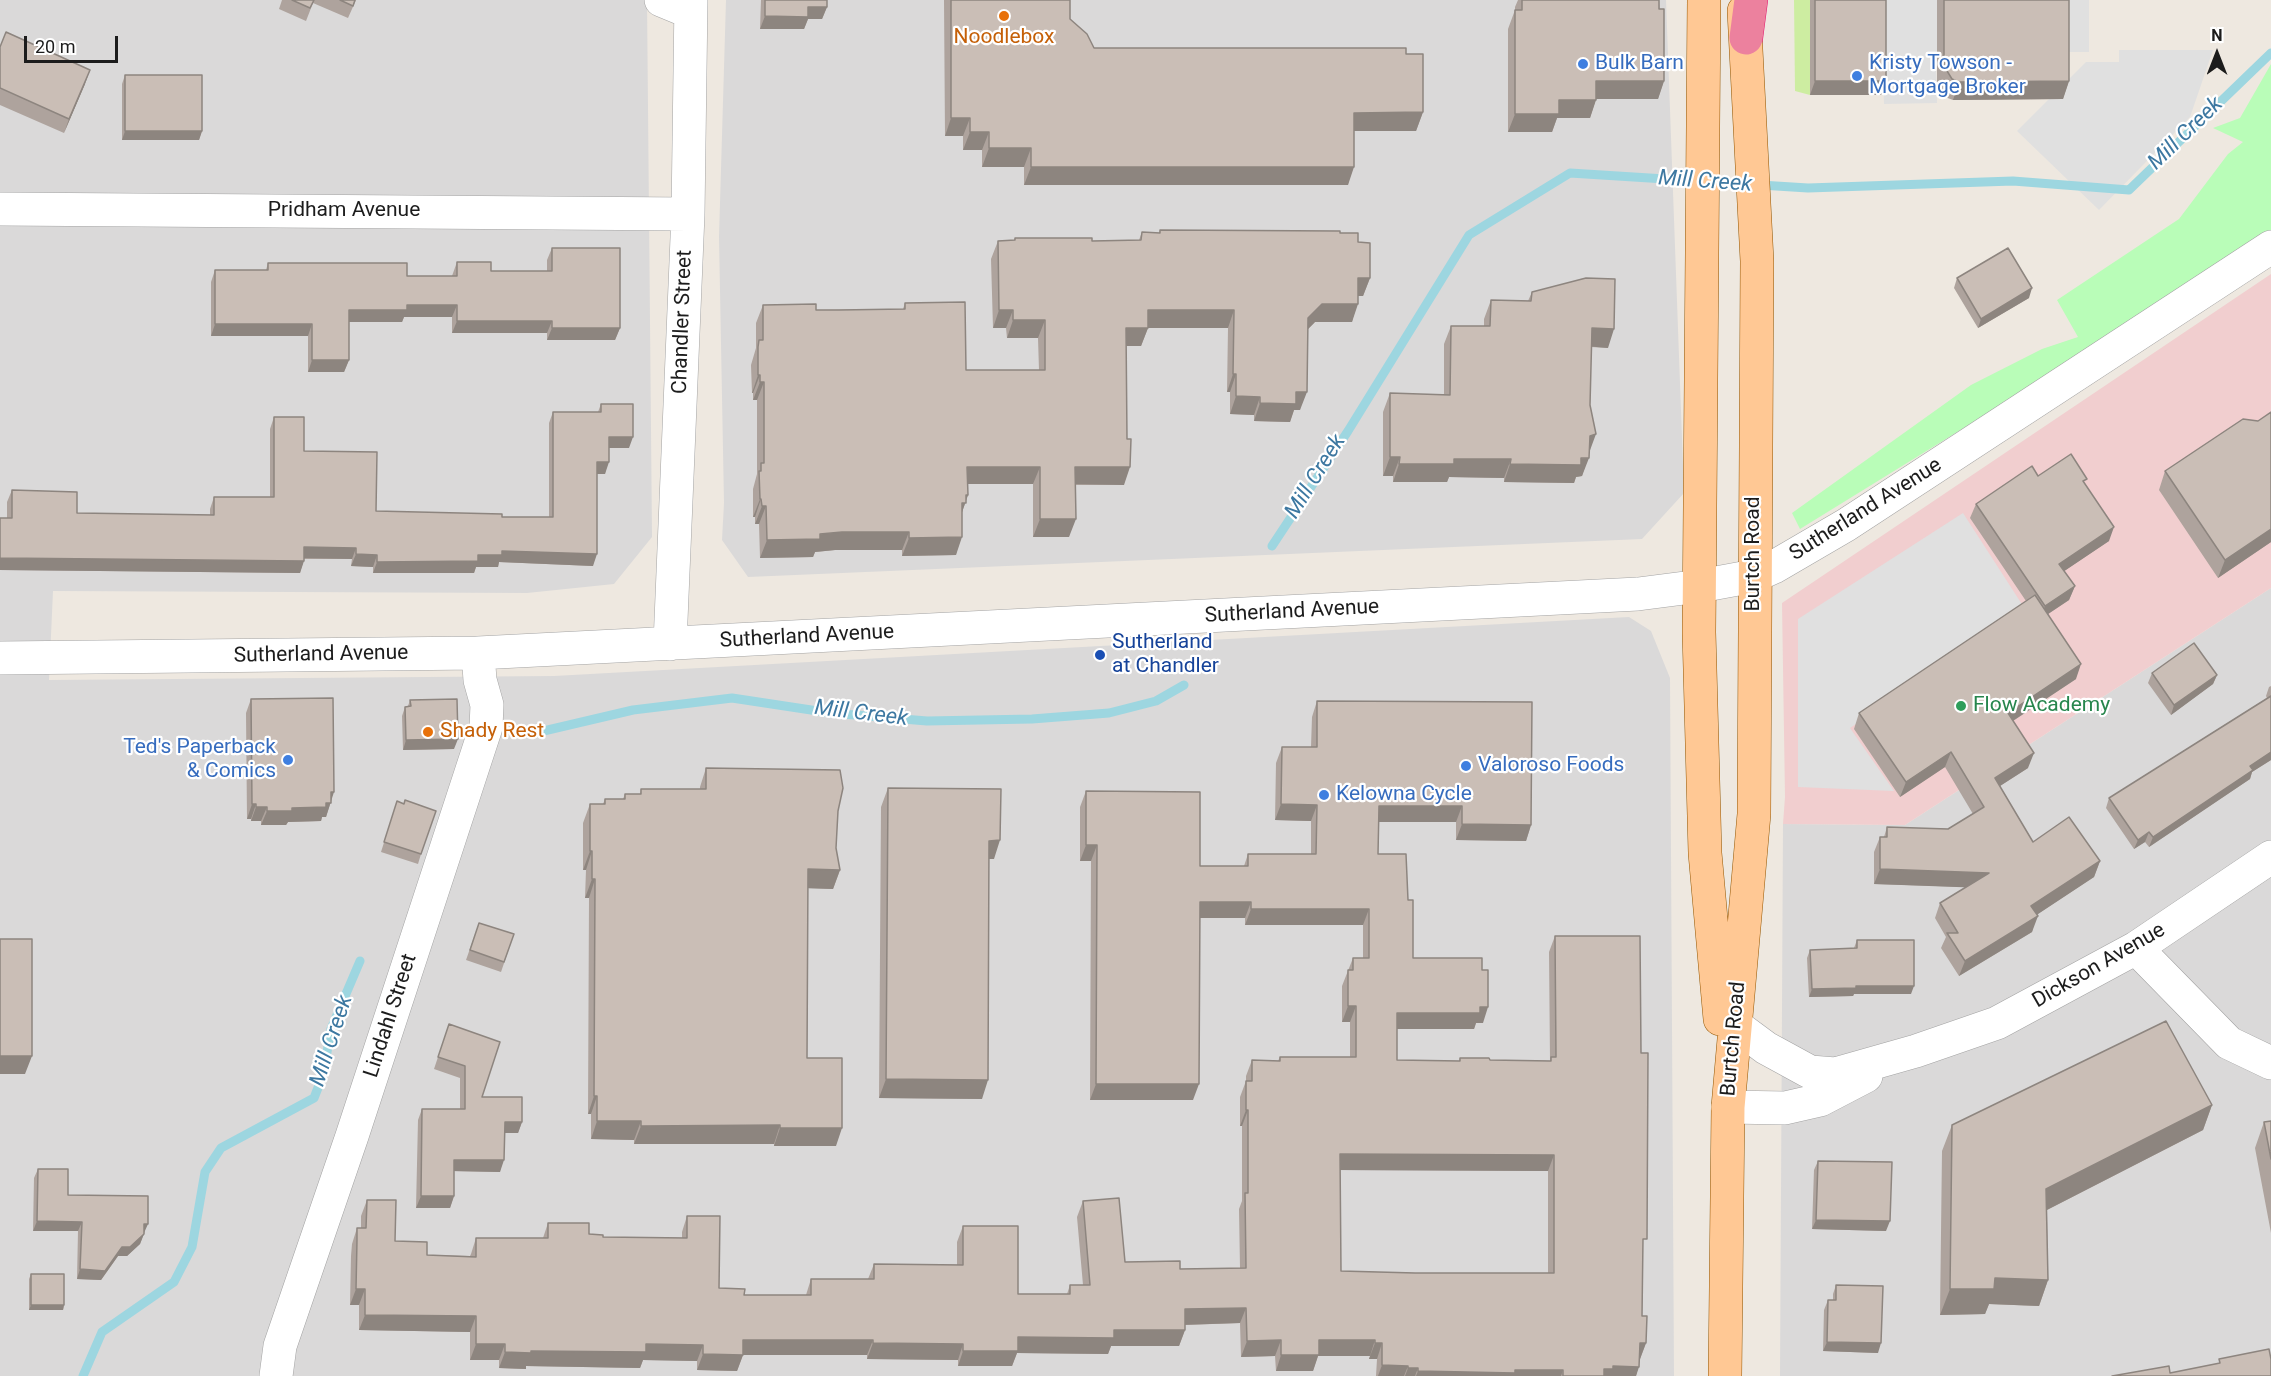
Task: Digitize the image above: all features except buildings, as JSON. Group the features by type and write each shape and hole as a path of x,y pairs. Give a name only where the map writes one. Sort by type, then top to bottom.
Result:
{"highway":[{"path":"1746,38 1751,0"}],"main road":[{"name":"Burtch Road","path":"1704,0 1701,123 1698,632 1705,853 1728,1107"},
{"name":"Burtch Road","path":"1725,1376 1728,1107 1754,814 1757,261 1743,0"}],"street":[{"path":"661,0 691,6"},
{"name":"Chandler Street","path":"670,645 688,214 691,6"},
{"name":"Pridham Avenue","path":"0,208 688,214"},
{"name":"Sutherland Avenue","path":"0,658 478,653 670,645 1040,624 1539,600 1638,594 1700,586 1754,576 1806,549 1894,495 2271,247"},
{"name":"Lindahl Street","path":"276,1376 280,1346 352,1136 486,727 487,705 480,680 478,653"},
{"name":"Dickson Avenue","path":"1735,1025 1785,1060 1810,1072 1835,1074 1916,1051 1998,1023 2136,948 2271,858"},
{"path":"2136,948 2229,1043 2271,1063"},
{"name":"Dickson Avenue","path":"1728,1107 1785,1108 1820,1100 1916,1051"}],"shaded area":[{"path":"0,0 647,0 652,537 614,584 527,593 53,591 49,680 554,676 1629,617 1651,631 1670,678 1674,1376 0,1376"},
{"path":"726,0 1666,0 1684,493 1642,539 748,577 722,540 724,503 719,237"},
{"path":"1881,0 1958,0 1959,51 1936,62 1937,103 1884,104"},
{"path":"2066,0 2089,0 2089,52 2065,52"},
{"path":"2119,50 2213,50 2190,117 2099,210 2017,131 2086,62 2119,62"},
{"path":"2271,274 2271,588 1905,825 1783,824 1785,797 1782,603"},
{"path":"1963,513 2025,609 1850,728 1894,791 1798,787 1798,619"},
{"path":"2271,588 2271,1376 1780,1376 1783,824 1905,825"}],"green space":[{"path":"1794,0 1810,0 1810,95 1795,91"},
{"path":"2271,64 2271,235 1800,529 1792,513 1971,385 2042,349 2078,337 2057,300 2179,219 2228,154 2243,142 2213,128 2240,118"}],"waterway":[{"name":"Mill Creek","path":"1272,546 1348,431 1469,235 1570,173 1808,188 2013,181 2129,190 2271,53"},
{"name":"Mill Creek","path":"535,733 633,710 732,698 831,713 927,721 1032,719 1109,713 1156,701 1184,685"},
{"name":"Mill Creek","path":"83,1376 102,1332 174,1282 192,1247 205,1172 221,1148 314,1098 323,1075 331,1029 360,961"}],"place":[{"name":"Noodlebox","path":"1004,16"},
{"name":"Bulk Barn","path":"1583,64"},
{"name":"Kristy Towson - Mortgage Broker","path":"1857,76"},
{"name":"Sutherland at Chandler","path":"1100,655"},
{"name":"Flow Academy","path":"1961,706"},
{"name":"Shady Rest","path":"428,732"},
{"name":"Ted's Paperback & Comics","path":"288,760"},
{"name":"Valoroso Foods","path":"1466,766"},
{"name":"Kelowna Cycle","path":"1324,795"}]}
